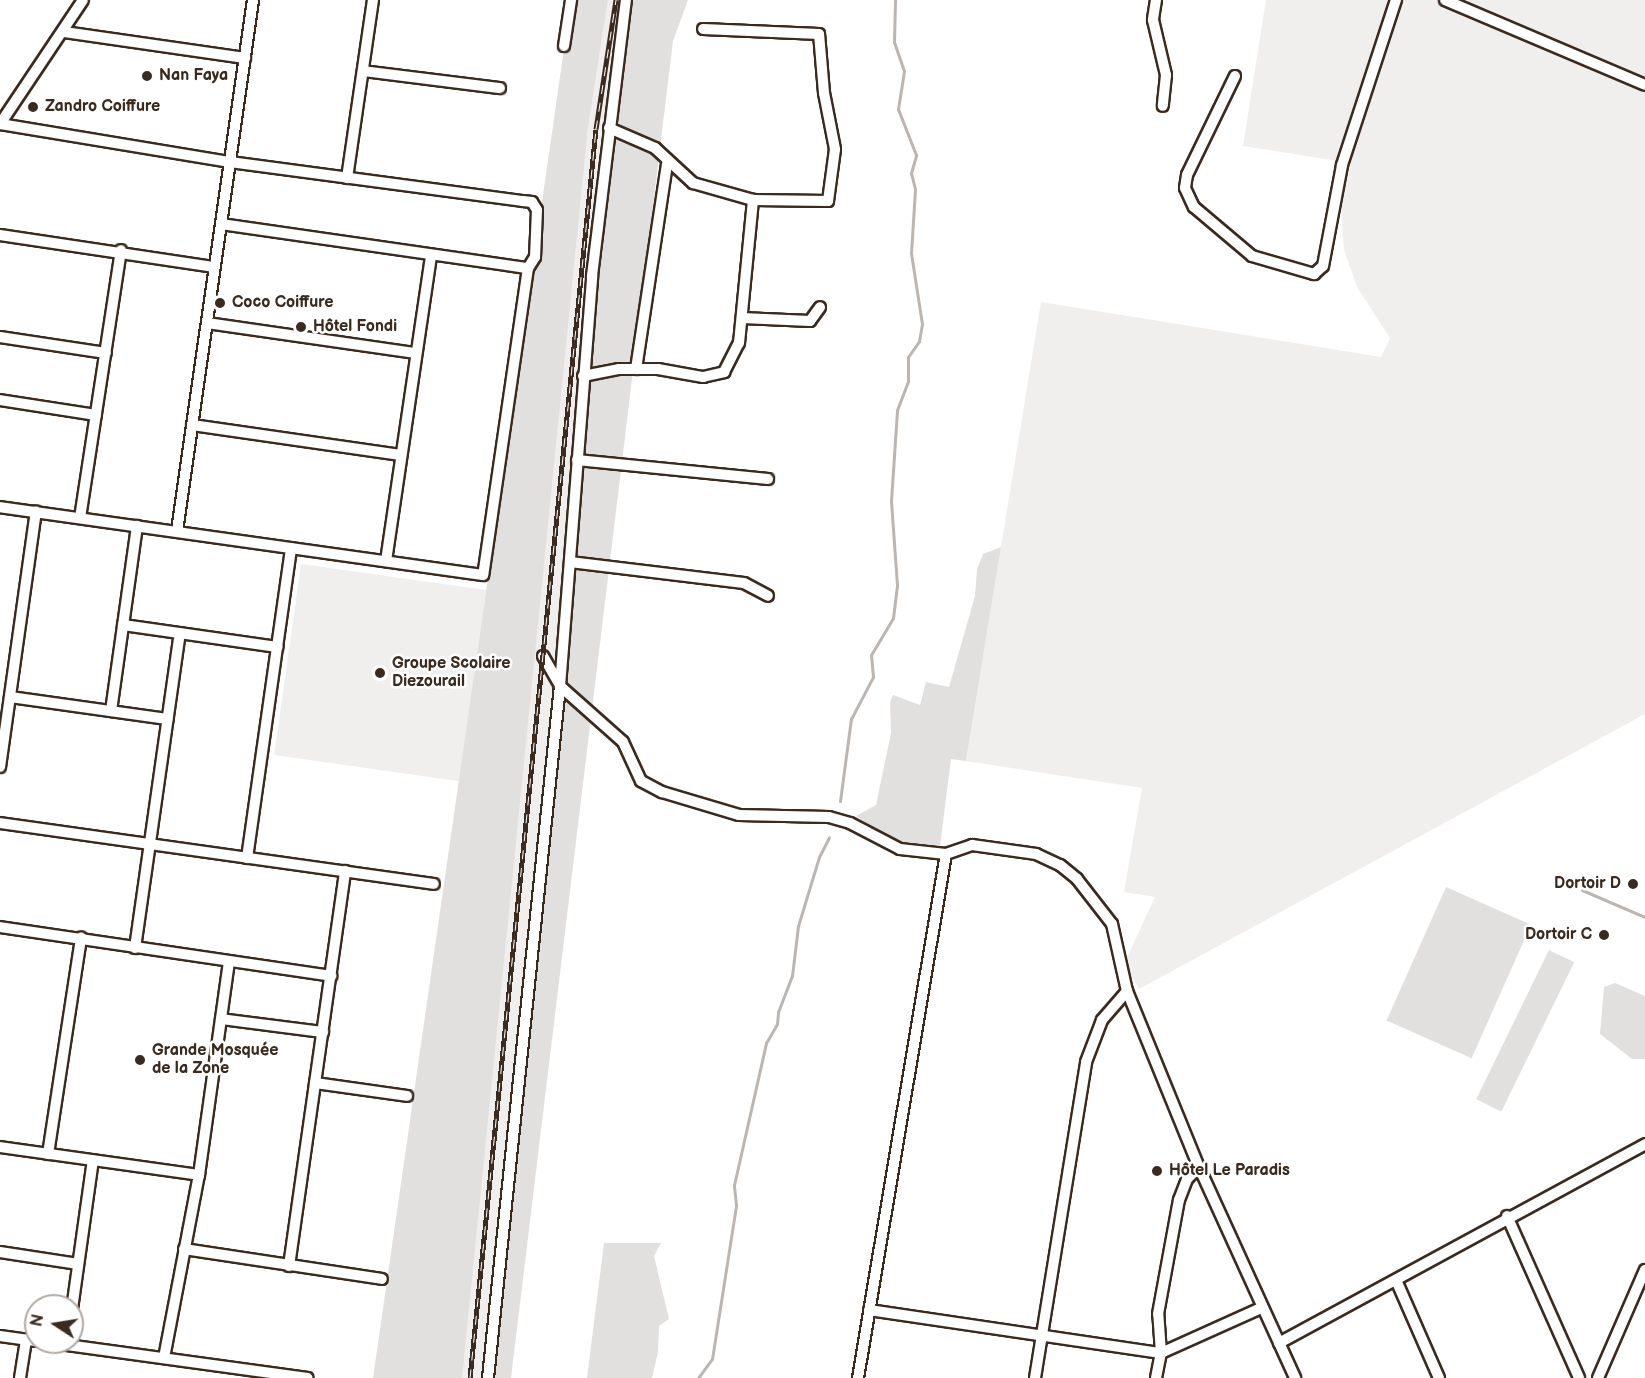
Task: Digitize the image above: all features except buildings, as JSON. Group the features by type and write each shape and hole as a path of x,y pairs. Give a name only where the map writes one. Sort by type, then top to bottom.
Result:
{"street":[{"path":"0,507 483,575 528,268 536,252 537,210 532,202 230,162 0,124 64,32 83,0"},
{"path":"177,531 253,0"},
{"path":"347,178 373,0"},
{"path":"564,46 571,0"},
{"path":"488,1378 560,686 583,376 609,128 626,0"},
{"path":"1155,0 1153,20 1166,75 1163,106"},
{"path":"1235,76 1187,175 1185,188 1194,207 1252,256 1314,274 1323,266 1342,165 1396,0"},
{"path":"1445,0 1645,86"},
{"path":"609,128 655,148 668,163 693,183 753,200 820,202 831,197 835,149 824,93 822,44 819,34 703,29"},
{"path":"64,32 245,57"},
{"path":"363,71 500,88"},
{"path":"636,369 668,163"},
{"path":"583,376 636,369 703,377 724,372 735,356 742,318 753,200"},
{"path":"221,224 528,268"},
{"path":"0,235 121,250 215,267"},
{"path":"80,518 121,250"},
{"path":"386,561 430,255"},
{"path":"742,318 810,321 820,307"},
{"path":"207,323 416,353"},
{"path":"0,337 106,352"},
{"path":"0,400 96,415"},
{"path":"192,425 401,455"},
{"path":"577,460 768,479"},
{"path":"0,767 36,512"},
{"path":"111,711 137,526"},
{"path":"247,858 291,548"},
{"path":"570,562 744,583 768,596"},
{"path":"123,625 277,647"},
{"path":"135,948 180,633"},
{"path":"543,656 560,686 619,736 641,781 662,792 739,815 829,818 850,823 900,849 946,854 972,845 1036,854 1060,865 1093,896 1112,924 1127,991 1199,1167 1261,1308 1295,1378"},
{"path":"10,697 167,719"},
{"path":"0,823 434,884"},
{"path":"858,1378 946,854"},
{"path":"290,1266 345,872"},
{"path":"0,927 331,976"},
{"path":"48,1154 81,938"},
{"path":"164,1358 199,1175 229,962"},
{"path":"1035,1378 1086,1062 1102,1020 1127,991"},
{"path":"221,1019 323,1032"},
{"path":"315,1083 407,1096"},
{"path":"1279,1343 1396,1280 1507,1216 1645,1144"},
{"path":"0,1147 199,1175"},
{"path":"74,1294 93,1160"},
{"path":"1156,1378 1161,1353 1158,1314 1179,1200 1187,1179 1199,1167"},
{"path":"1507,1216 1578,1378"},
{"path":"184,1250 382,1279"},
{"path":"0,1252 78,1263"},
{"path":"1599,1378 1645,1270"},
{"path":"1396,1280 1439,1378"},
{"path":"869,1310 1042,1338 1161,1353 1261,1308"},
{"path":"0,1336 24,1339"},
{"path":"84,1346 308,1378"},
{"path":"20,1378 27,1354"}],"shaded area":[{"path":"571,0 608,0 588,128 462,1378 373,1378"},
{"path":"608,0 632,0 624,37 484,1378 461,1378 588,128"},
{"path":"632,0 688,0 673,41 511,1378 484,1378 611,130"},
{"path":"1266,0 1645,0 1645,714 1139,989 1124,964 1155,897 1124,892 1142,788 966,761 1041,302 1381,357 1390,338 1357,287 1344,250 1341,207 1351,163 1243,146"},
{"path":"1001,547 966,761 951,759 940,846 900,845 856,816 876,805 891,733 890,702 893,695 920,705 926,682 949,687 975,596 977,569 983,554"},
{"name":"Groupe Scolaire Diezourail","path":"301,564 486,590 459,781 274,755"},
{"path":"1446,887 1531,925 1472,1058 1387,1020"},
{"path":"1549,950 1574,962 1501,1111 1476,1099"},
{"path":"1615,983 1645,996 1645,1059 1632,1059 1600,1034 1604,987"},
{"path":"604,1243 661,1243 654,1256 669,1319 659,1326 658,1352 652,1378 587,1378"}],"waterway":[{"path":"840,801 851,719 873,677 871,655 893,618 897,585 891,501 897,410 908,381 908,357 919,341 922,324 911,253 915,189 911,173 916,155 898,109 904,71 894,42 895,0"},
{"path":"698,1378 712,1359 736,1205 734,1185 766,1043 777,1024 778,1012 792,976 798,926 819,857 829,837"},
{"path":"1582,890 1645,917"}],"railway":[{"path":"470,1378 596,129 616,0"}],"place":[{"name":"Nan Faya","path":"147,76"},
{"name":"Zandro Coiffure","path":"33,107"},
{"name":"Coco Coiffure","path":"220,303"},
{"name":"Hôtel Fondi","path":"301,327"},
{"name":"Groupe Scolaire Diezourail","path":"380,673"},
{"name":"Dortoir D","path":"1633,884"},
{"name":"Dortoir C","path":"1604,935"},
{"name":"Grande Mosquée de la Zone","path":"140,1060"},
{"name":"Hôtel Le Paradis","path":"1157,1171"}]}
